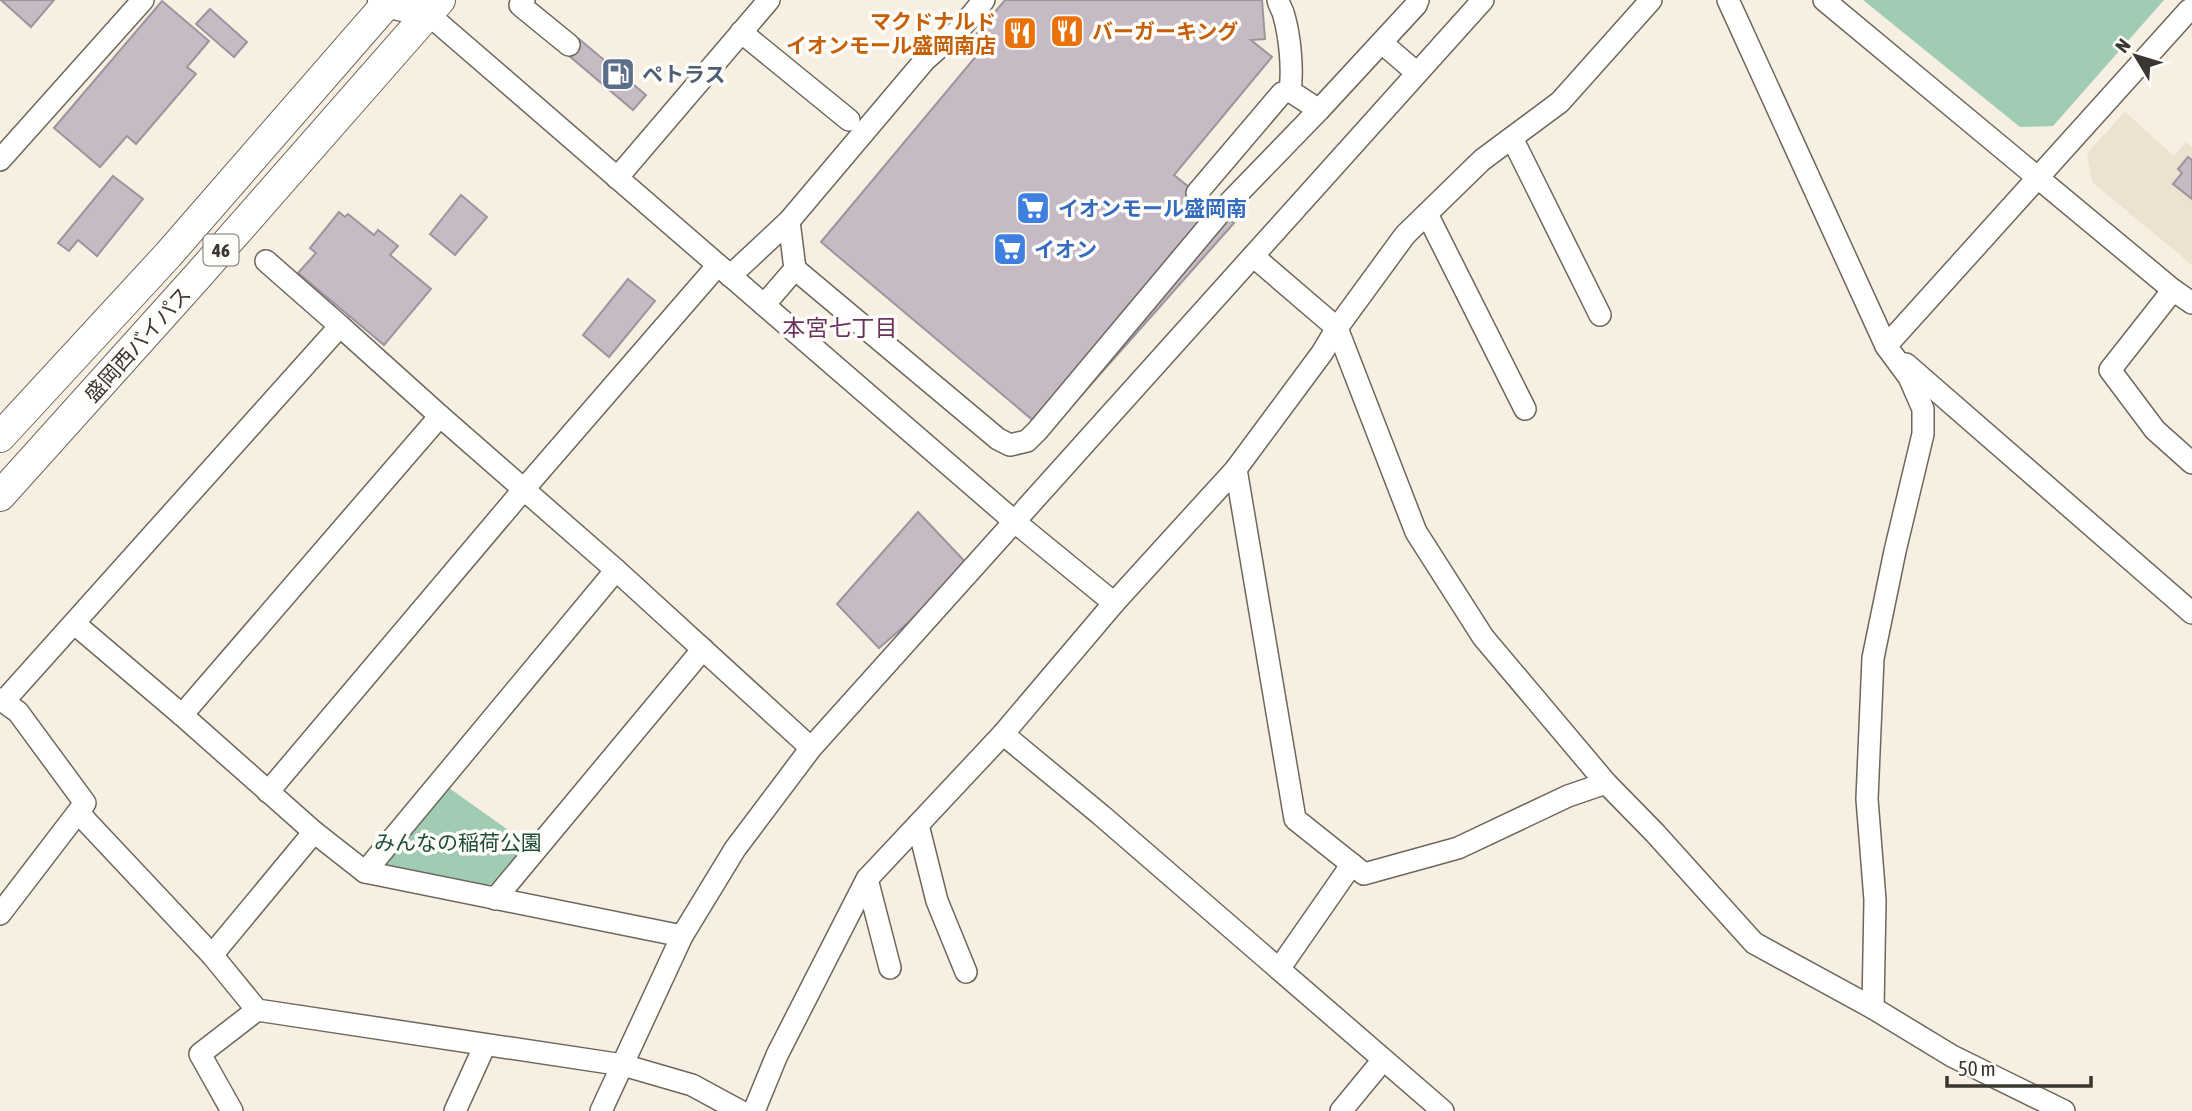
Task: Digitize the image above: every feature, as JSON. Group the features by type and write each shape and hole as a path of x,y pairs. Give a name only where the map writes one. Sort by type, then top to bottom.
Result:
{"highway":[{"name":"盛岡西バイパス","path":"0,437 169,255 386,1"},
{"name":"盛岡西バイパス","path":"0,496 196,278 429,5"}],"main road":[{"path":"386,1 429,5"}],"street":[{"path":"0,160 143,0"},
{"path":"524,0 520,5 569,45"},
{"path":"617,178 769,0"},
{"path":"268,792 524,489 724,270 789,221 925,60 959,30 984,0"},
{"path":"1278,0 1284,14 1292,77 1290,91"},
{"path":"789,221 795,270 998,439 1010,445 1027,441 1224,208 1320,110 1418,0"},
{"path":"601,1111 682,936 735,849 811,748 1483,0"},
{"path":"754,1111 777,1055 867,879 1003,734 1114,603 1236,469 1405,235 1482,160 1560,102 1651,0"},
{"path":"1824,0 2036,178 2192,303"},
{"path":"1730,1 1886,346 1909,377 1923,409 1923,434 1873,658 1867,799 1875,900 1873,1008"},
{"path":"429,5 617,178 1015,522 1114,603"},
{"path":"1886,346 2191,9"},
{"path":"741,32 849,120"},
{"path":"1381,43 1418,73"},
{"path":"1197,193 1282,93 1290,91 1320,110"},
{"path":"1512,138 1600,316"},
{"path":"1427,215 1525,409"},
{"path":"1253,256 1338,328 1416,532 1483,637 1605,783 1655,833 1754,943 1873,1008 1952,1056 2064,1111"},
{"path":"266,261 617,570 811,748"},
{"path":"764,305 795,270"},
{"path":"2174,290 2110,370 2155,430 2192,463"},
{"path":"0,914 85,803 18,712 2,700 75,624 340,326"},
{"path":"1886,346 2192,613"},
{"path":"182,715 440,416"},
{"path":"1236,469 1295,819 1364,874 1458,848 1568,796 1605,783"},
{"path":"365,872 617,570"},
{"path":"75,624 314,832 365,872 682,936"},
{"path":"495,900 704,649"},
{"path":"1003,734 1101,815 1443,1111"},
{"path":"79,812 212,955 257,1010 623,1065 692,1085 740,1111"},
{"path":"918,825 937,901 966,972"},
{"path":"212,955 314,832"},
{"path":"1279,969 1352,864"},
{"path":"867,879 890,968"},
{"path":"232,1111 200,1054 257,1010"},
{"path":"455,1111 485,1045"},
{"path":"1341,1111 1383,1060"}],"shaded area":[{"path":"2125,112 2174,156 2186,142 2192,147 2192,265 2092,182 2087,153"}],"green space":[{"path":"1863,0 2164,0 2053,126 2020,127"},
{"name":"みんなの稲荷公園","path":"449,788 528,844 497,884 486,885 389,869 387,863"}],"building":[{"path":"1,0 54,0 31,27"},
{"name":"イオンモール盛岡南","path":"1005,0 1262,0 1265,39 1251,40 1272,57 1174,175 1234,223 1048,433 821,242 983,48 972,39"},
{"path":"162,1 209,41 187,67 196,74 136,144 127,136 100,167 54,128"},
{"path":"210,9 247,42 234,57 196,24"},
{"path":"579,39 646,95 633,110 567,54"},
{"path":"2188,157 2192,160 2192,199 2173,184 2182,173 2178,169"},
{"path":"113,176 143,199 97,256 78,240 69,251 58,243"},
{"path":"461,195 487,217 455,255 430,234"},
{"path":"339,212 345,217 348,214 374,235 378,230 398,246 390,255 431,289 384,345 298,273 316,253 310,248"},
{"path":"628,279 655,301 609,357 583,335"},
{"path":"918,512 971,568 879,648 837,604"}],"place":[{"name":"バーガーキング","path":"1067,31"},
{"name":"マクドナルド イオンモール盛岡南店","path":"1020,33"},
{"name":"ペトラス","path":"618,74"},
{"name":"イオンモール盛岡南","path":"1033,208"},
{"name":"イオン","path":"1010,249"}],"district":[{"name":"本宮七丁目","path":"840,328"}]}
